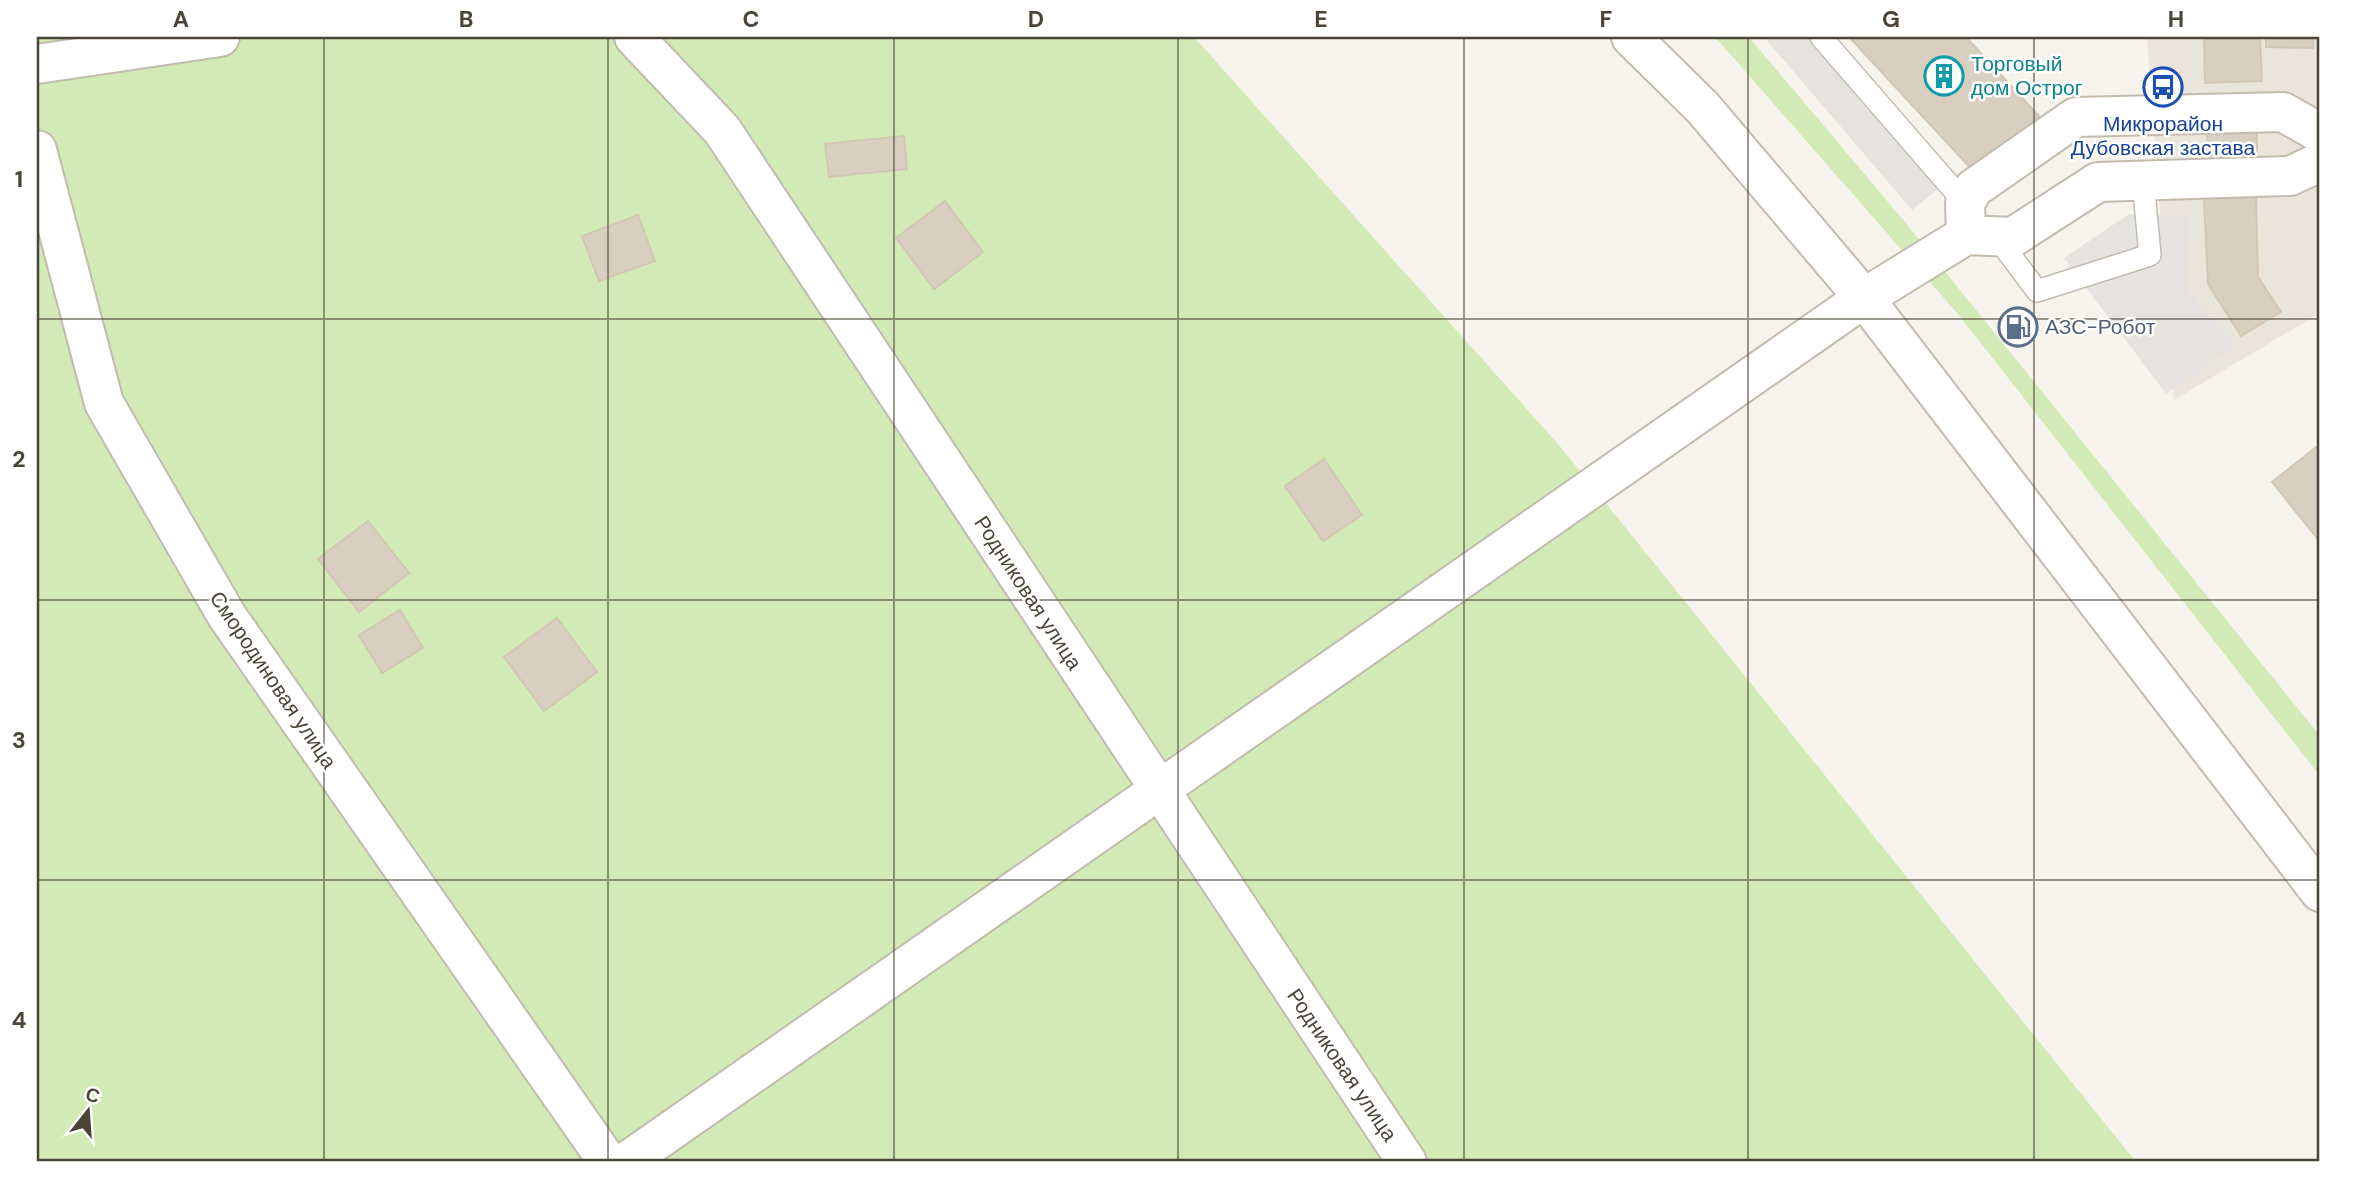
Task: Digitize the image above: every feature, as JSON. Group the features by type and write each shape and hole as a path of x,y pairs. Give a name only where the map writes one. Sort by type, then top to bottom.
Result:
{"street":[{"path":"37,64 220,37"},
{"name":"Родниковая улица","path":"634,37 722,130 1407,1162"},
{"path":"1630,37 1703,108 1864,298 2320,892"},
{"path":"1976,225 1974,188 2076,117 2283,112 2320,133"},
{"name":"Смородиновая улица","path":"37,150 104,403 227,616 608,1162"},
{"path":"1976,225 2013,237 2098,182 2290,176 2320,162"},
{"path":"626,1162 1864,298 1976,225"}],"lane":[{"path":"1821,37 1976,225 2037,291 2150,255 2143,181"}],"shaded area":[{"path":"1764,37 1830,37 1957,174 1912,210"},
{"path":"2147,37 2320,37 2320,313 2174,400"},
{"path":"2129,214 2190,216 2188,291 2235,346 2166,394 2064,258"}],"green space":[{"path":"37,37 1194,37 1559,445 2136,1162 37,1162"},
{"path":"1715,37 1749,37 1905,222 2320,736 2320,776 1958,314"}],"building":[{"name":"Торговый дом Острог","path":"1849,37 1966,37 2039,116 1976,174"},
{"path":"2204,37 2260,37 2262,81 2205,83"},
{"path":"2266,37 2313,37 2313,48 2266,47"},
{"path":"2257,128 2257,155 2208,157 2207,129"},
{"path":"904,136 907,169 829,177 825,144"},
{"path":"2256,196 2258,277 2281,312 2241,336 2208,284 2204,198"},
{"path":"945,201 983,252 934,289 896,238"},
{"path":"638,215 655,261 599,281 582,236"},
{"path":"2320,444 2320,542 2272,482"},
{"path":"1324,459 1362,515 1323,541 1285,486"},
{"path":"368,521 409,573 359,612 318,559"},
{"path":"400,610 423,648 382,673 359,635"},
{"path":"557,618 597,672 544,711 504,657"}],"place":[{"name":"Торговый дом Острог","path":"1944,76"},
{"name":"Микрорайон Дубовская застава","path":"2163,87"},
{"name":"АЗС-Робот","path":"2018,327"}]}
